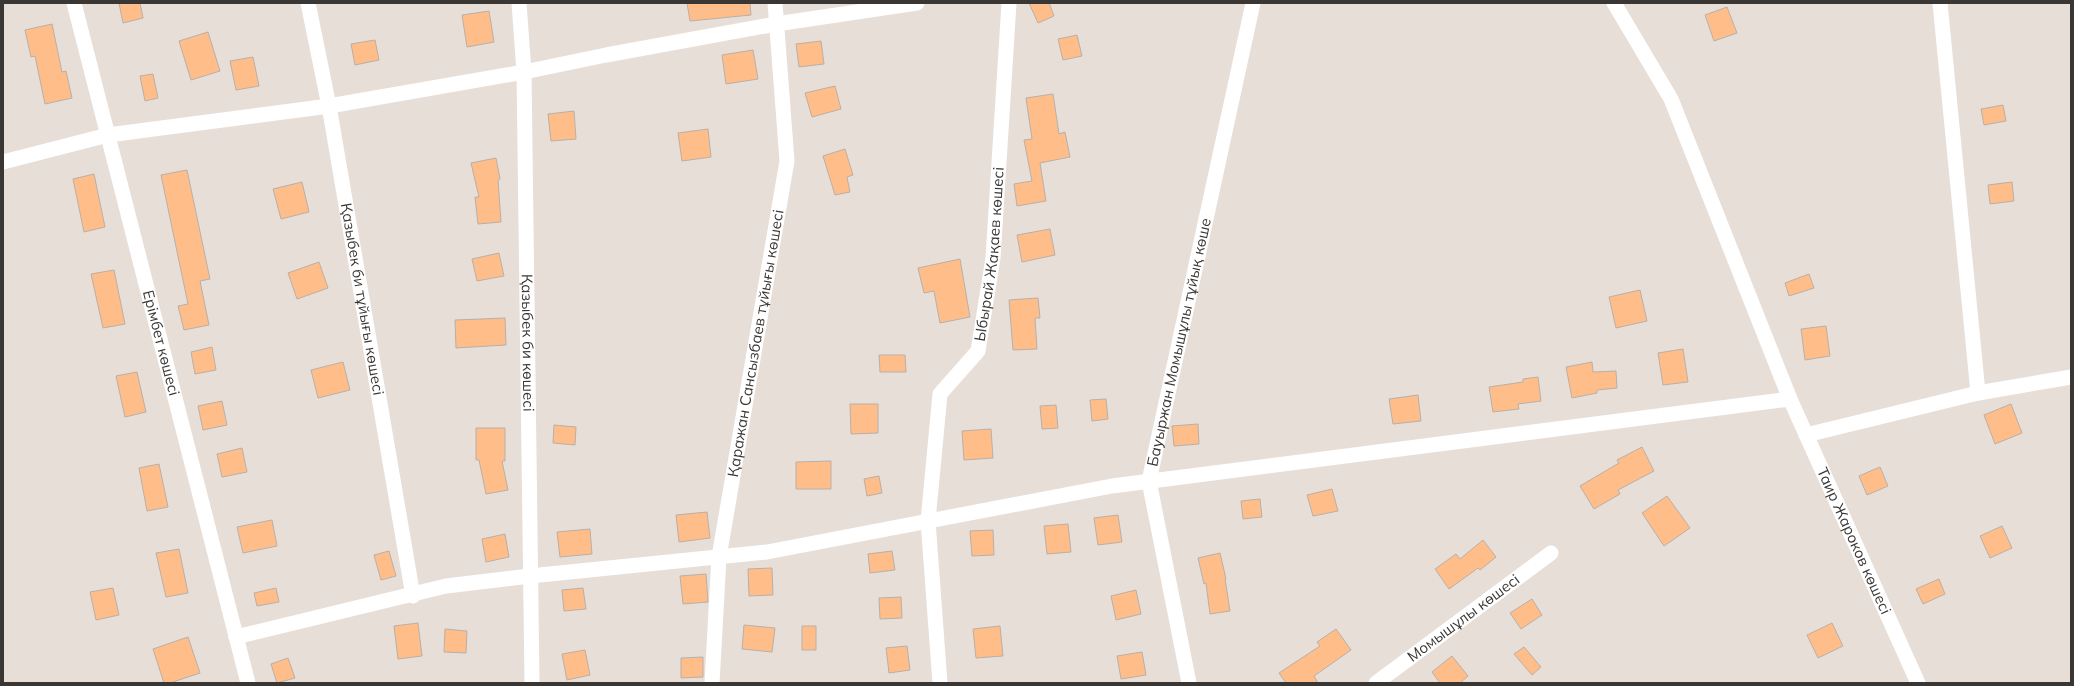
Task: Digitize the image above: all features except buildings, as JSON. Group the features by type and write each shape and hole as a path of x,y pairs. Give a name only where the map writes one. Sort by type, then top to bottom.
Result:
{"street":[{"name":"Ерімбет көшесі","path":"74,3 248,683"},
{"name":"Қазыбек би тұйығы көшесі","path":"308,3 329,106 413,596"},
{"name":"Қазыбек би көшесі","path":"519,3 524,72 532,683"},
{"name":"Қаражан Сансызбаев тұйығы көшесі","path":"712,683 719,556 787,160 776,24 776,3"},
{"path":"3,162 108,134 329,106 524,72 606,55 776,24 917,3"},
{"name":"Ыбырай Жақаев көшесі","path":"940,683 928,521 940,394 978,351 993,258 1008,3"},
{"name":"Бауыржан Момышұлы тұйық көше","path":"1189,683 1149,481 1253,3"},
{"name":"Таир Жароков көшесі","path":"1614,3 1671,99 1790,399 1918,683"},
{"path":"1940,3 1978,393"},
{"path":"1806,435 1978,393 2071,377"},
{"path":"236,637 413,596 446,586 767,552 1112,486 1790,399"},
{"name":"Момышұлы көшесі","path":"1376,683 1551,553"}]}
